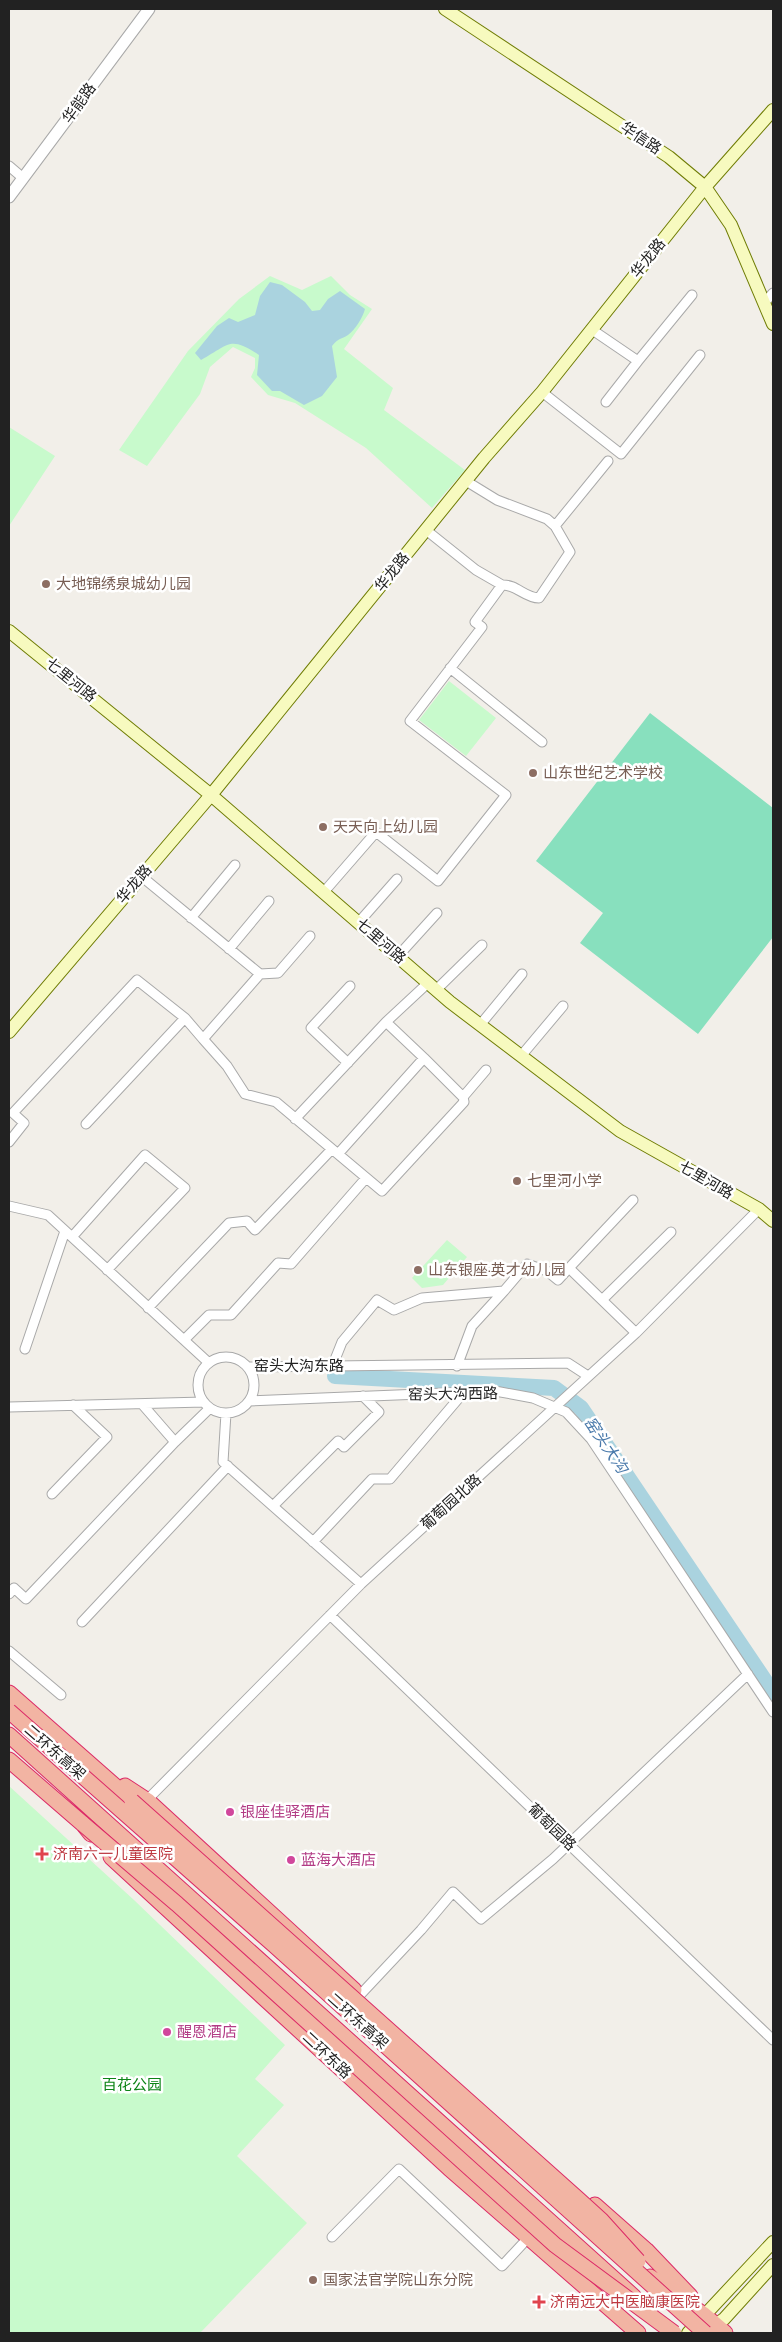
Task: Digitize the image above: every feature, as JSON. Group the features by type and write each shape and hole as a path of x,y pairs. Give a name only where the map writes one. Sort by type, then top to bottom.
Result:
{"highway":[{"path":"9,1693 91,1764 140,1801 243,1886 360,1995 646,2250 696,2303 696,2326"},
{"name":"二环东高架","path":"9,1711 267,1938 696,2326 715,2331"},
{"name":"二环东高架","path":"9,1735 674,2333"},
{"name":"二环东路","path":"9,1760 83,1824 103,1850 449,2168 638,2333"},
{"path":"140,1801 143,1820 644,2272 696,2326"},
{"path":"140,1801 601,2220 696,2326"},
{"path":"83,1824 178,1904 555,2245 674,2333"},
{"name":"二环东路","path":"83,1824 102,1828 615,2291 665,2333"},
{"path":"533,2151 546,2184"},
{"path":"607,2239 646,2250"},
{"name":"二环东路","path":"587,2264 609,2309"},
{"name":"二环东路","path":"576,2280 615,2291"}],"main road":[{"name":"华信路","path":"445,9 669,157 705,187 731,225 773,324"},
{"name":"华龙路","path":"9,1032 211,795 466,481 542,392 705,187 773,110"},
{"name":"七里河路","path":"9,631 211,795 432,986 521,1056 620,1131 759,1209 773,1221"},
{"path":"696,2326 773,2242"},
{"path":"715,2331 773,2265"}],"street":[{"name":"华能路","path":"9,197 148,9"},
{"path":"9,166 23,178"},
{"path":"764,303 773,293"},
{"path":"606,402 692,295"},
{"path":"591,329 638,361"},
{"path":"542,392 621,454 700,355"},
{"path":"555,526 608,461"},
{"path":"426,530 476,570 502,584 509,584 529,598 539,598 570,552 555,526 539,515 497,500 466,481"},
{"path":"323,893 376,832 438,881 506,795 410,721 482,627 475,622 502,584"},
{"path":"450,668 542,742"},
{"path":"191,918 235,865"},
{"path":"141,876 260,974 278,973 310,936"},
{"path":"358,922 397,879"},
{"path":"229,949 269,900"},
{"path":"398,956 437,913"},
{"path":"295,1119 386,1022 482,945"},
{"path":"203,1039 260,974"},
{"path":"480,1024 522,974"},
{"path":"9,1142 24,1123 13,1112 137,980 185,1018 227,1066 245,1094 276,1102 382,1191 464,1102 463,1097 386,1022"},
{"path":"348,1063 311,1028 350,986"},
{"path":"521,1056 563,1006"},
{"path":"86,1124 185,1018"},
{"path":"148,1308 229,1223 247,1221 255,1230 335,1151 424,1058"},
{"path":"463,1097 486,1070"},
{"path":"25,1350 68,1234 145,1155 185,1188 107,1270"},
{"path":"184,1340 209,1315 231,1315 278,1263 291,1264 366,1178"},
{"path":"457,1366 472,1326 527,1264 547,1271 558,1280 633,1200"},
{"path":"9,1206 48,1215 208,1363 203,1370 198,1386 207,1405"},
{"name":"葡萄园北路","path":"140,1801 360,1584 636,1333 759,1209"},
{"path":"602,1300 671,1232"},
{"path":"569,1268 636,1333"},
{"path":"332,1366 342,1342 377,1300 394,1310 422,1298 504,1291"},
{"name":"窑头大沟东路","path":"208,1363 224,1357 233,1358 248,1367 457,1366 568,1363 588,1376"},
{"path":"248,1367 254,1384 249,1401"},
{"name":"窑头大沟西路","path":"226,1413 243,1408 249,1401 495,1391 533,1398 566,1412 591,1440 773,1712"},
{"path":"313,1542 372,1479 390,1479 464,1392"},
{"path":"273,1506 338,1441 344,1448 378,1412 362,1396"},
{"path":"142,1404 175,1442"},
{"path":"9,1407 142,1404 207,1405 226,1413 223,1462 360,1584"},
{"path":"9,1594 14,1588 26,1599 175,1442 207,1405"},
{"path":"52,1494 107,1437 73,1406"},
{"path":"82,1622 228,1466"},
{"name":"葡萄园路","path":"330,1615 773,2040"},
{"path":"9,1651 61,1695"},
{"path":"360,1995 421,1930 453,1892 482,1919 569,1844 748,1674"},
{"path":"332,2237 399,2168 502,2266 528,2238"}],"green space":[{"path":"270,276 302,290 331,276 350,295 372,309 344,349 393,388 384,410 465,470 432,508 366,448 295,403 268,395 251,377 255,368 255,358 233,347 210,367 200,394 147,466 119,450 188,351 239,299"},
{"path":"9,427 55,456 9,526"},
{"path":"449,681 496,718 466,756 419,720"},
{"path":"650,713 773,808 773,937 698,1034 580,943 603,913 536,861"},
{"path":"447,1240 467,1257 443,1285 422,1288 412,1278"},
{"name":"百花公园","path":"9,1786 134,1900 285,2045 255,2079 284,2105 237,2156 307,2223 200,2333 9,2333"}],"water":[{"path":"270,282 282,285 305,302 312,311 320,310 328,299 340,291 365,309 353,330 336,341 332,346 337,377 322,396 304,405 280,391 272,391 257,375 259,355 241,345 229,344 201,360 195,353 217,326 229,318 238,322 255,315 260,296"}],"waterway":[{"name":"窑头大沟","path":"335,1376 554,1388 581,1408 773,1693"}],"place":[{"name":"大地锦绣泉城幼儿园","path":"46,584"},
{"name":"山东世纪艺术学校","path":"533,773"},
{"name":"天天向上幼儿园","path":"323,827"},
{"name":"七里河小学","path":"517,1181"},
{"name":"山东银座·英才幼儿园","path":"418,1270"},
{"name":"银座佳驿酒店","path":"230,1812"},
{"name":"济南六一儿童医院","path":"42,1854"},
{"name":"蓝海大酒店","path":"291,1860"},
{"name":"醒恩酒店","path":"167,2032"},
{"name":"国家法官学院山东分院","path":"313,2280"},
{"name":"济南远大中医脑康医院","path":"539,2302"}]}
